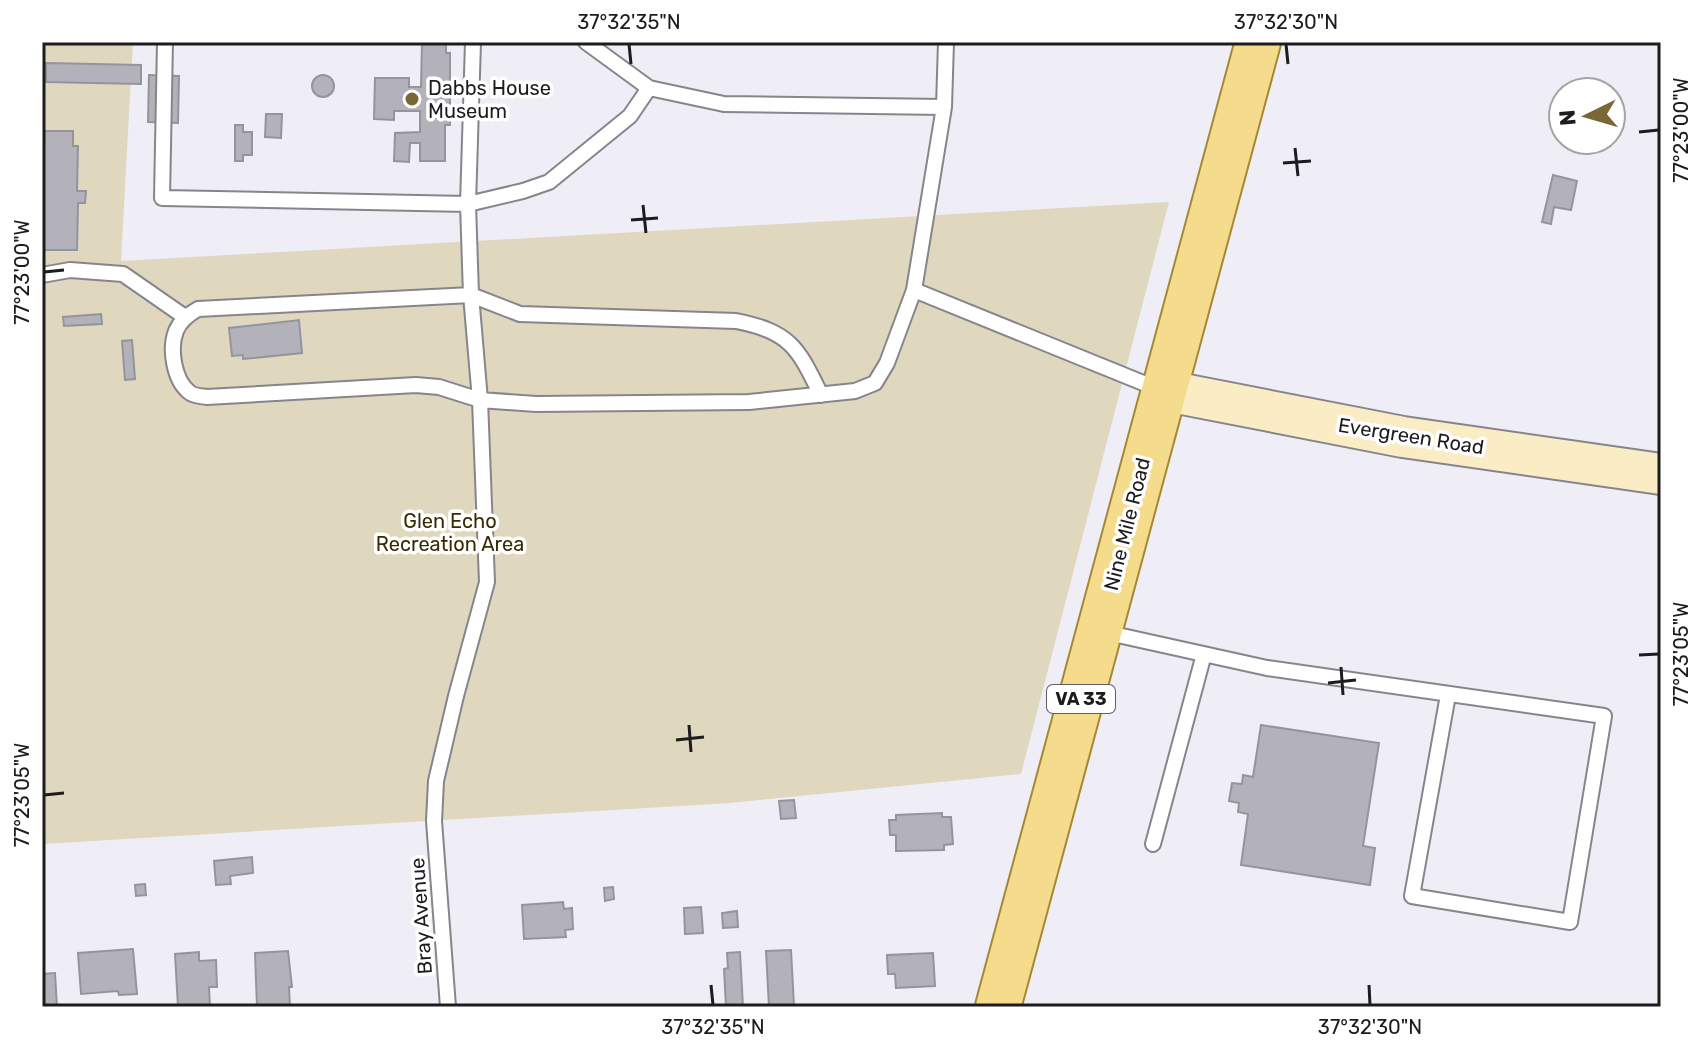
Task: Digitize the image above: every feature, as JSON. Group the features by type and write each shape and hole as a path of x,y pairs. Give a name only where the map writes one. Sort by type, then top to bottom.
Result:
{"main road":[{"name":"Nine Mile Road","path":"998,1007 1258,42"}],"street":[{"name":"Evergreen Road","path":"1162,390 1403,437 1661,474"}],"lane":[{"path":"165,42 162,198 468,204 549,182 630,116 649,88"},
{"name":"Bray Avenue","path":"448,1007 434,821 436,781 487,582 468,204 473,42"},
{"path":"586,42 649,88 724,104 944,107"},
{"path":"821,395 793,346 781,334 759,326 736,321 520,314 471,295 198,309 185,317 175,332 173,357 179,380 190,394 207,397 416,385 439,387 480,400 536,404 749,402 821,395 855,391 875,383 887,363 914,290 944,107 946,42"},
{"path":"42,275 70,270 123,274 185,317"},
{"path":"914,290 1162,390"},
{"path":"1100,631 1267,668 1604,716 1570,922 1412,896 1448,695"},
{"path":"1153,844 1204,654"}],"green space":[{"name":"Glen Echo Recreation Area","path":"42,42 133,42 121,261 1169,202 1021,774 730,803 42,844"}],"building":[{"name":"Dabbs House Museum","path":"422,42 446,42 446,53 450,53 450,125 445,125 445,161 420,161 420,143 410,143 409,162 394,161 395,133 420,132 420,111 394,111 394,120 374,119 375,78 409,78 409,87 421,87"},
{"path":"46,63 141,65 141,84 46,82"},
{"path":"149,75 179,76 178,123 148,122"},
{"path":"323,75 331,78 334,86 331,94 323,97 315,94 312,86 315,78"},
{"path":"266,114 282,114 281,138 265,137"},
{"path":"235,125 243,125 243,132 252,132 252,155 243,155 243,161 235,161"},
{"path":"45,131 73,131 73,146 78,146 77,191 86,191 85,203 78,203 77,250 42,250 42,144"},
{"path":"1553,175 1577,181 1571,210 1554,207 1551,224 1542,222"},
{"path":"101,314 102,324 64,326 63,317"},
{"path":"299,320 302,353 243,359 243,355 232,356 229,328"},
{"path":"132,340 135,379 125,380 122,341"},
{"path":"1261,725 1379,743 1363,846 1375,848 1370,885 1241,865 1248,814 1238,812 1239,803 1229,801 1232,783 1242,784 1243,775 1253,777"},
{"path":"794,800 796,818 781,819 779,801"},
{"path":"942,813 942,817 951,817 953,844 944,845 944,850 896,851 896,835 890,835 889,820 896,820 896,815"},
{"path":"252,857 253,873 230,876 231,884 216,885 214,861"},
{"path":"145,884 146,895 136,896 135,885"},
{"path":"613,887 614,899 605,901 604,888"},
{"path":"563,902 564,909 572,908 573,929 565,930 566,937 524,939 522,905"},
{"path":"701,907 703,933 685,934 684,908"},
{"path":"737,911 738,927 723,928 722,913"},
{"path":"133,949 137,994 119,995 118,991 81,994 78,953"},
{"path":"791,950 794,1006 769,1007 766,951"},
{"path":"288,951 292,987 289,987 290,1007 257,1007 255,953"},
{"path":"199,952 199,961 216,960 217,987 209,987 210,1007 178,1007 175,954"},
{"path":"740,952 743,1007 726,1007 724,969 728,968 727,953"},
{"path":"933,953 935,986 896,988 895,974 888,974 887,955"},
{"path":"55,973 57,1007 42,1007 42,974"}],"place":[{"name":"Dabbs House Museum","path":"412,99"}]}
